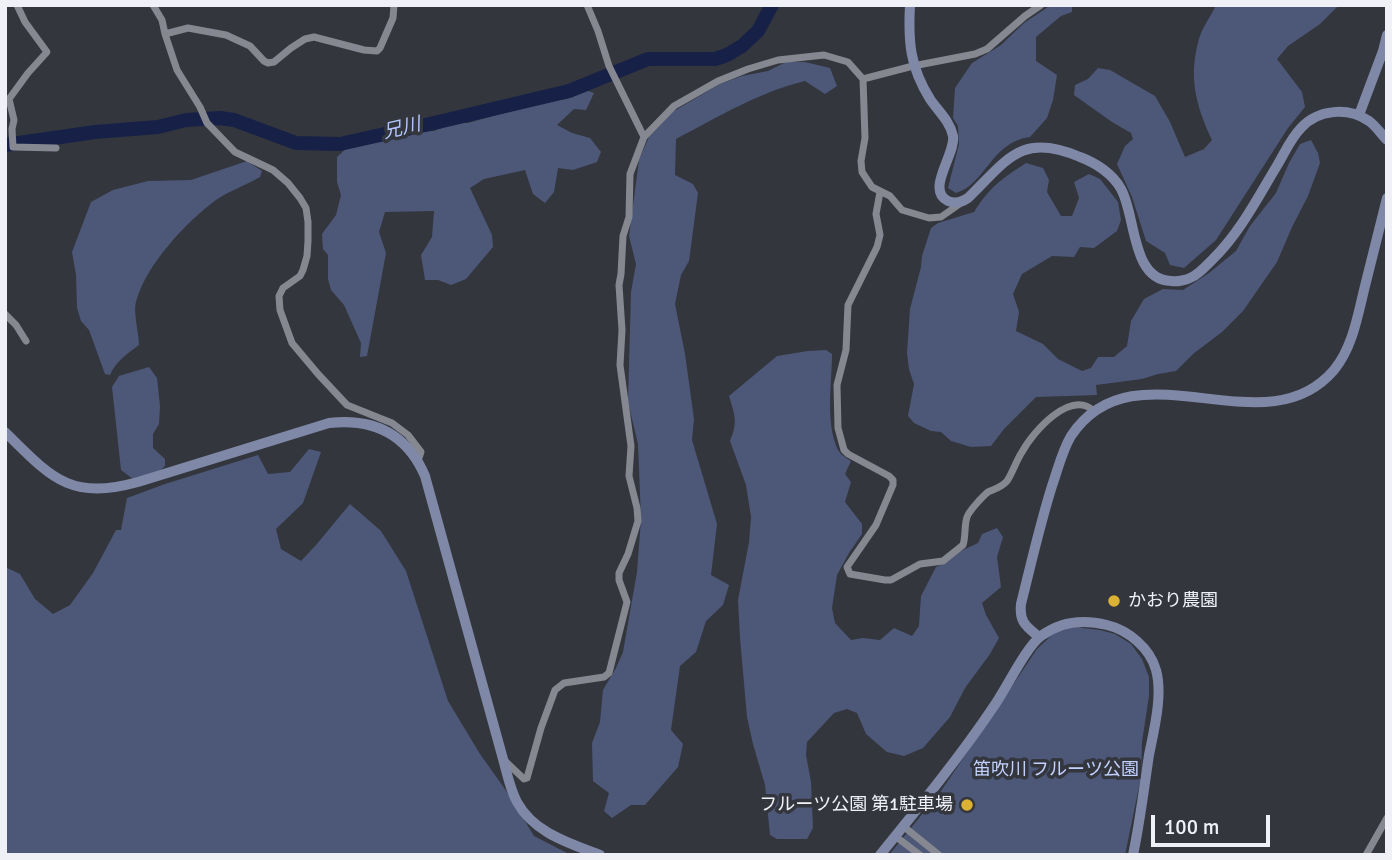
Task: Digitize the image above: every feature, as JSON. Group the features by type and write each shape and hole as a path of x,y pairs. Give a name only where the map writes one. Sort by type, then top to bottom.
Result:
{"street":[{"path":"17,5 20,15 47,52 7,99 14,120 13,147 56,148"},
{"path":"153,5 162,20 164,34 177,70 207,123 235,152 273,170 306,208 309,241 303,270 300,276 283,288 279,296 280,310 292,343 347,405 392,423 408,435 421,452 418,461"},
{"path":"164,34 188,28 226,36 250,46 268,63 314,37 377,51 393,18 394,5"},
{"path":"587,5 608,66 644,137"},
{"path":"909,5 913,66 924,89 947,122 953,139 953,149 940,179 941,194 948,201 962,202"},
{"path":"863,79 975,54 987,49 1041,5"},
{"path":"1359,116 1387,35"},
{"path":"503,759 524,779 527,778 555,690 564,683 604,677 609,673 626,607 619,573 628,554 638,515 629,476 631,446 620,365 622,330 619,285 623,236 629,216 630,174 644,137 674,106 718,81 778,60 824,55 848,62 863,79 865,138 862,172 872,187 890,196 902,210 929,218 941,217 968,198 1013,155 1040,146 1063,150 1099,166 1111,176 1122,190 1145,266 1164,281 1175,282 1192,278 1222,251 1244,221 1290,141 1302,126 1314,118 1345,112 1359,116 1371,122 1387,141"},
{"path":"880,192 876,214 880,235 877,247 848,305 846,350 837,386 838,428 844,450 889,477 893,480 893,485 876,525 847,567 850,574 891,580 920,564 943,561 963,544 967,517 984,496 1007,482 1029,441 1051,418 1078,404 1094,411"},
{"path":"1039,637 1026,626 1020,614 1045,509 1063,453 1077,429 1094,411 1114,401 1141,394 1170,394 1259,403 1287,399 1314,388 1334,370 1350,343 1387,198"},
{"path":"5,314 26,341"},
{"path":"5,432 60,481 94,489 114,488 138,482 329,422 358,422 381,428 395,436 409,449 425,476 517,801 527,816 556,838 600,855"},
{"path":"880,855 943,777 1039,637 1070,622 1090,621 1112,626 1136,640 1147,652 1156,669 1158,687 1155,726 1133,855"},
{"path":"1366,855 1387,818"},
{"path":"903,826 939,855"},
{"path":"895,836 920,855"}],"green space":[{"path":"1051,5 1072,5 1072,12 1061,16 1036,37 1036,61 1057,75 1047,118 1030,137 1006,147 974,182 956,193 948,188 959,144 958,126 953,118 955,88 972,63 1001,45 1024,23"},
{"path":"1216,5 1339,5 1320,24 1288,46 1277,59 1302,92 1305,107 1288,128 1216,240 1184,268 1170,265 1165,253 1146,241 1132,197 1117,164 1125,146 1133,139 1131,133 1074,95 1075,85 1088,79 1098,68 1110,70 1155,96 1185,157 1204,149 1212,140 1195,91 1194,66 1200,35"},
{"path":"786,62 805,62 830,68 837,86 825,94 805,81 788,86 739,106 676,139 675,175 693,184 698,193 689,261 681,275 675,304 694,419 692,440 717,524 711,575 729,585 723,605 706,621 696,652 680,666 671,730 683,744 678,767 645,805 631,805 612,818 604,811 609,793 593,781 592,743 600,722 603,690 623,652 637,572 641,519 638,444 628,402 631,292 636,264 629,236 639,160 649,137 674,111 720,84 768,71"},
{"path":"588,91 594,93 586,110 574,109 557,125 590,138 601,152 597,162 573,170 558,168 554,192 545,203 533,194 525,170 484,179 470,188 492,235 493,247 466,279 451,285 438,280 425,280 421,255 432,237 434,211 385,212 379,232 386,253 367,356 360,357 361,343 344,305 331,290 328,255 323,249 322,234 336,215 341,195 337,182 337,157 349,146 397,133 434,131 454,123 468,123 539,103 567,99"},
{"path":"1311,140 1320,163 1308,196 1277,262 1243,311 1176,371 1096,385 1097,395 1036,397 991,446 971,447 951,441 941,432 931,431 914,423 908,416 914,384 907,353 910,309 931,228 938,223 974,212 997,184 1026,163 1043,168 1049,180 1047,192 1061,216 1072,216 1079,198 1074,182 1089,174 1100,179 1118,202 1121,220 1117,231 1094,248 1080,247 1074,257 1052,256 1022,274 1013,294 1019,312 1016,331 1043,344 1058,359 1082,371 1091,368 1098,357 1114,357 1127,346 1131,321 1144,299 1163,289 1183,290 1236,251 1250,226 1276,193 1300,144"},
{"path":"247,161 262,171 260,177 221,197 205,209 168,245 148,274 136,302 139,345 119,362 110,375 105,374 89,330 81,321 77,308 72,252 91,202 113,190 148,181 191,180"},
{"path":"826,350 832,354 830,415 834,439 839,452 851,461 845,474 851,482 845,502 862,524 862,534 837,575 832,608 835,623 851,640 880,640 894,628 912,636 919,626 921,596 936,567 978,543 982,534 997,528 1003,537 997,557 1001,587 982,603 999,638 965,688 950,717 923,748 904,756 887,752 866,734 857,713 847,709 834,713 807,742 813,828 807,839 777,839 770,835 765,785 747,717 738,600 751,517 746,485 730,441 735,419 729,396 777,356"},
{"path":"149,367 157,378 160,406 159,424 153,434 153,448 165,459 165,466 155,475 133,479 121,470 112,387 119,376"},
{"path":"309,449 321,452 303,503 276,529 281,549 301,561 350,504 381,531 406,571 448,701 534,836 571,855 5,855 5,567 20,574 35,599 53,614 70,605 93,573 116,530 121,530 127,498 258,455 268,474 290,472"},
{"name":"笛吹川 フルーツ公園","path":"1074,627 1115,634 1131,644 1142,659 1149,677 1141,777 1125,855 889,855 941,791 1037,649 1054,633"}],"waterway":[{"name":"兄川","path":"5,145 95,132 158,127 186,120 220,118 234,120 296,143 340,144 569,91 648,59 715,59 742,46 758,31 772,5"}],"place":[{"name":"かおり農園","path":"1114,601"},
{"name":"フルーツ公園 第1駐車場","path":"967,805"}]}
